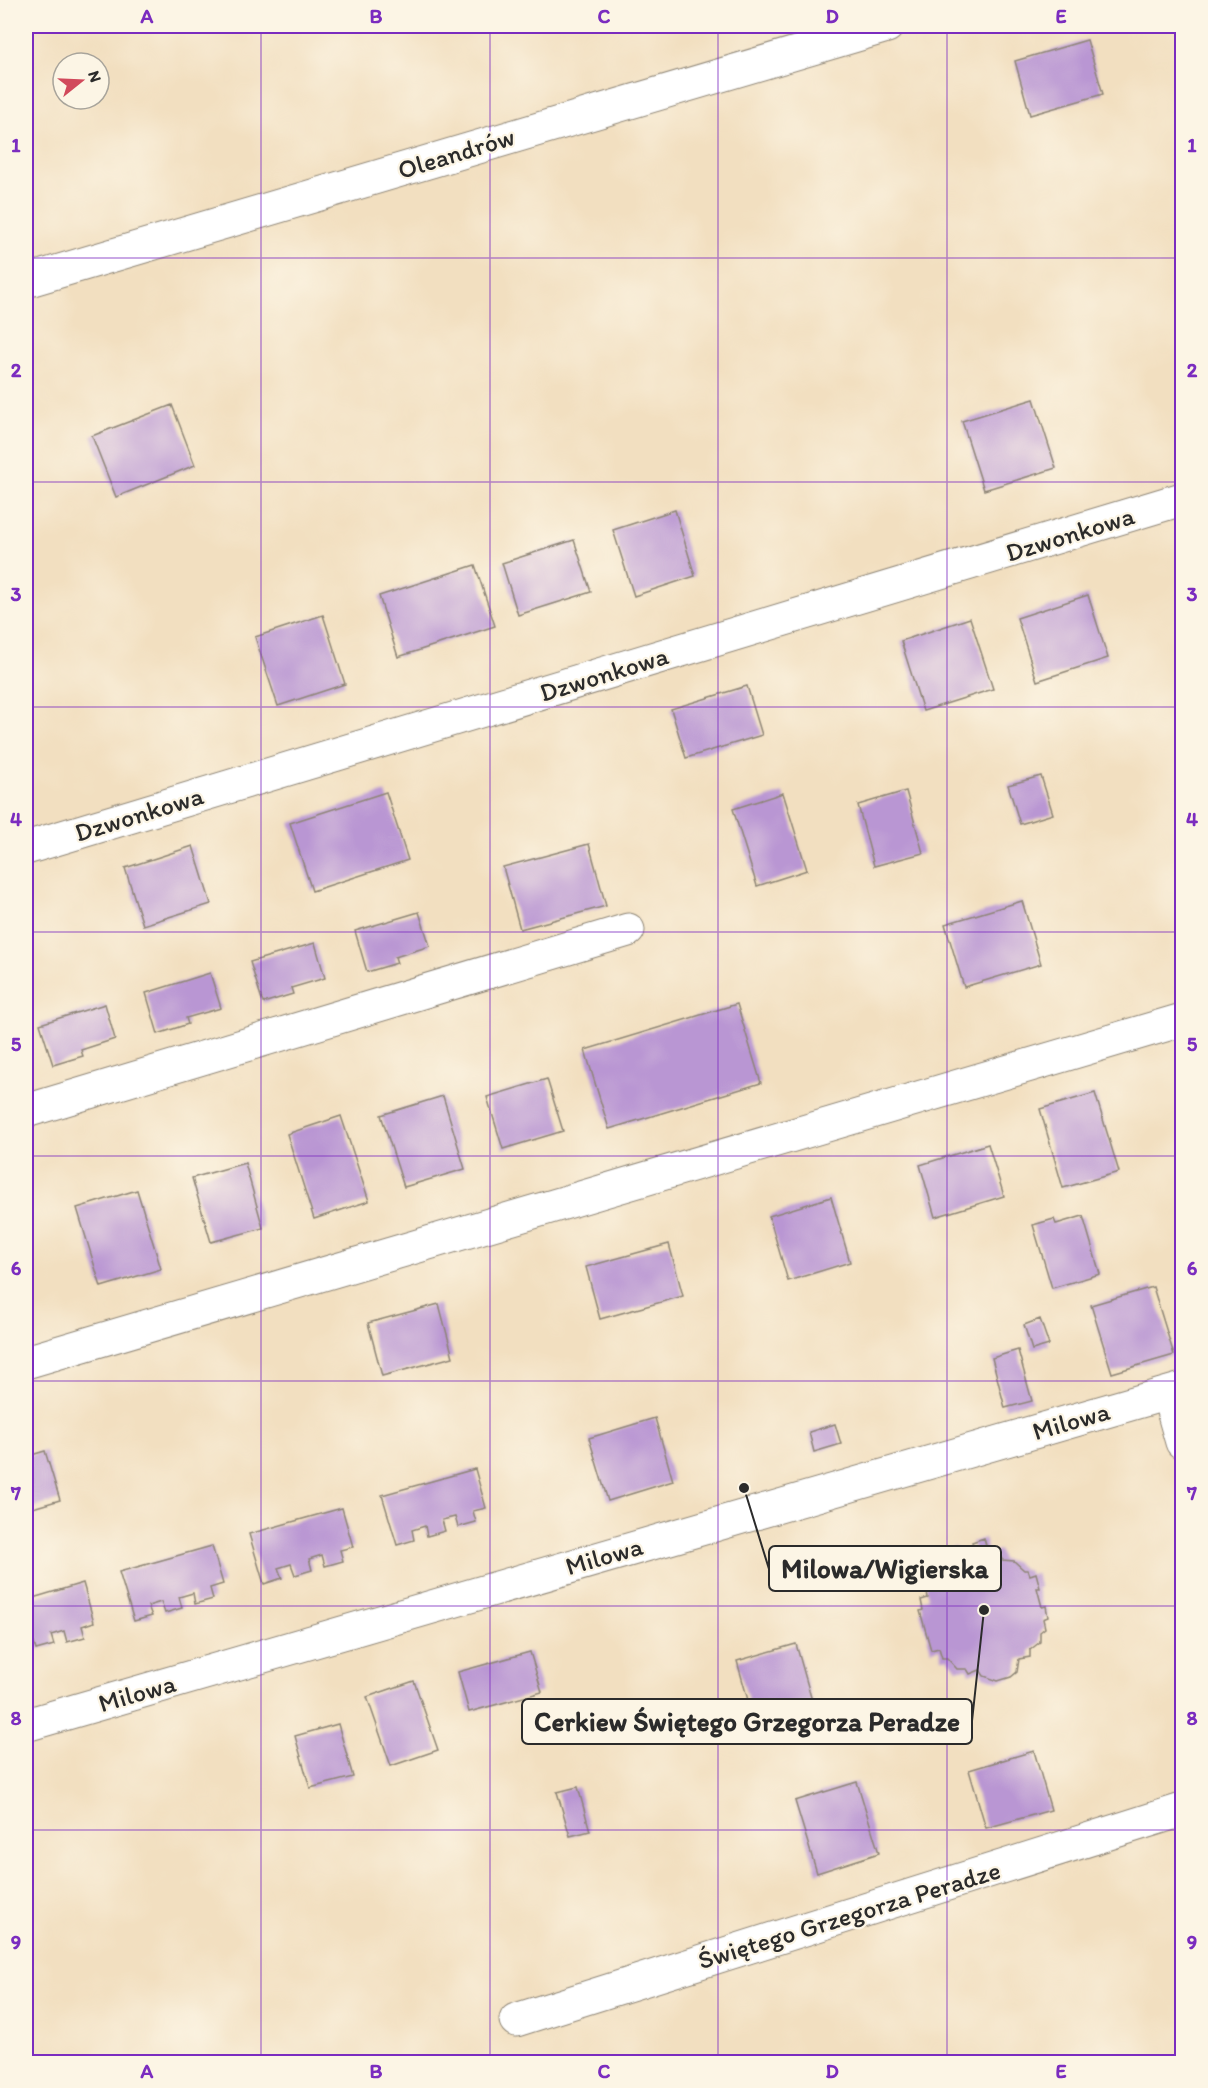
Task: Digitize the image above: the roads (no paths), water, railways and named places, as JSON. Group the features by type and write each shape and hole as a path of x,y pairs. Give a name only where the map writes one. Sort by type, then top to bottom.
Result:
{"street":[{"name":"Oleandrów","path":"26,281 887,26"},
{"name":"Dzwonkowa","path":"26,848 1182,499"},
{"path":"26,1111 628,930"},
{"path":"26,1362 1182,1020"},
{"path":"1175,1391 1182,1442"},
{"name":"Milowa","path":"26,1725 1175,1391"},
{"name":"Świętego Grzegorza Peradze","path":"516,2020 1182,1810"}],"place":[{"name":"Milowa/Wigierska","path":"744,1488"},
{"name":"Cerkiew Świętego Grzegorza Peradze","path":"984,1610"}]}
